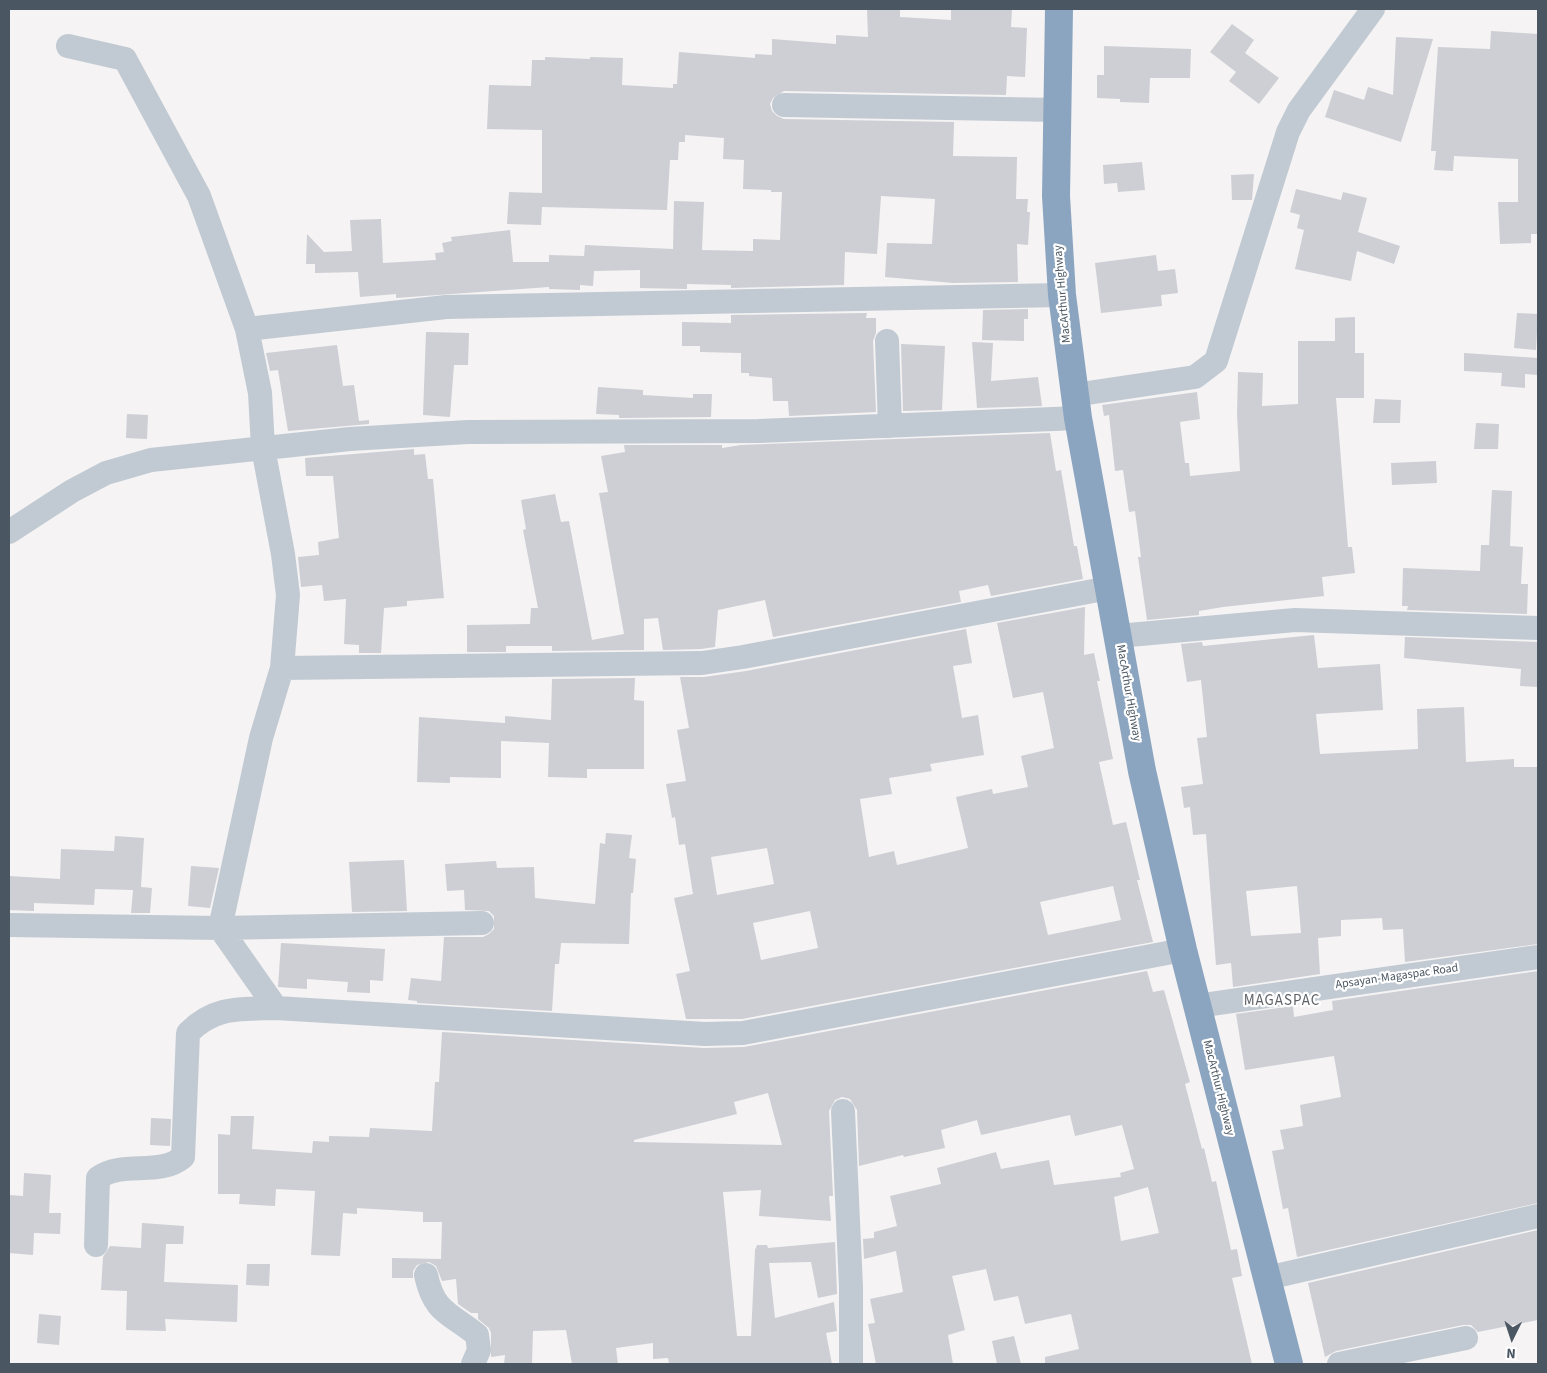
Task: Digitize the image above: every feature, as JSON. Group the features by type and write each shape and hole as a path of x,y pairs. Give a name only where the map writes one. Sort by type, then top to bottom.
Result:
{"highway":[{"name":"MacArthur Highway","path":"1059,9 1056,196 1062,295 1076,406 1142,771 1183,950 1289,1364"}],"street":[{"path":"9,532 72,491 106,472 151,460 350,439 468,432 703,432 890,426 1076,406 1194,377 1216,361 1288,132 1299,110 1373,9"},
{"path":"68,46 125,59 199,196 247,329 260,393 263,448 283,554 288,595 282,668 261,738 247,796 220,928 276,1008"},
{"path":"784,105 1057,110"},
{"path":"247,329 446,307 1062,295"},
{"path":"887,341 890,426"},
{"path":"282,668 702,662 753,656 1109,588"},
{"path":"1118,636 1295,620 1538,628"},
{"path":"9,925 220,928 482,923"},
{"path":"96,1245 98,1178 107,1171 117,1169 174,1164 183,1157 188,1033 200,1020 226,1009 276,1008 705,1034 743,1033 1183,950"},
{"name":"Apsayan-Magaspac Road","path":"1197,1006 1538,957"},
{"path":"843,1111 851,1287 851,1364"},
{"path":"1267,1278 1538,1216"},
{"path":"426,1275 430,1294 445,1313 477,1335 479,1350 473,1364"},
{"path":"1339,1364 1466,1338"}],"building":[{"path":"867,9 900,9 900,17 951,20 951,9 1012,9 1011,27 1027,28 1025,77 1007,76 1006,95 784,91 773,98 770,104 772,111 784,119 954,122 953,156 1017,157 1016,199 1028,199 1027,212 1030,212 1028,245 1017,244 1018,282 953,283 885,277 887,243 932,244 935,199 881,196 877,254 845,252 844,285 731,288 731,285 687,284 687,289 640,288 640,270 594,271 593,286 580,285 580,290 549,289 549,287 396,298 396,294 360,297 358,272 315,273 315,264 306,264 307,234 324,252 352,251 350,220 381,219 383,263 436,260 435,253 444,252 442,243 452,241 451,237 510,230 513,262 549,262 549,255 584,256 585,245 673,249 674,201 704,202 702,250 753,251 753,239 780,240 782,192 743,189 744,160 723,159 724,138 685,135 685,142 679,142 678,160 670,160 667,210 542,207 541,225 507,224 509,192 542,193 542,130 487,129 489,85 531,86 532,60 545,60 545,57 590,59 590,57 623,58 622,85 673,88 673,84 677,84 679,52 755,58 755,54 772,55 772,39 836,44 836,35 868,37"},
{"path":"1232,24 1254,40 1245,53 1279,78 1259,104 1229,81 1236,72 1210,52"},
{"path":"1491,31 1538,34 1538,234 1531,234 1531,243 1500,244 1498,202 1518,202 1518,159 1454,156 1453,171 1434,170 1436,151 1431,151 1438,47 1490,49"},
{"path":"1396,37 1433,39 1401,142 1325,117 1334,90 1364,100 1368,87 1393,95"},
{"path":"1104,46 1191,49 1190,78 1150,78 1149,103 1120,102 1120,99 1097,98 1097,75 1104,75"},
{"path":"1142,162 1145,190 1118,192 1117,183 1104,184 1103,165"},
{"path":"1254,174 1252,200 1232,200 1231,175"},
{"path":"1296,189 1341,200 1343,192 1367,198 1358,232 1400,246 1394,264 1357,251 1351,281 1295,269 1304,230 1297,228 1300,215 1290,212"},
{"path":"1156,255 1158,271 1175,269 1178,293 1161,295 1162,306 1101,313 1095,263"},
{"path":"1028,309 1028,319 1024,319 1024,341 982,340 983,310"},
{"path":"867,313 866,318 876,318 876,333 873,341 876,412 789,416 788,401 773,401 772,378 749,376 749,373 741,373 741,353 700,352 700,346 682,346 682,322 731,323 731,315"},
{"path":"1517,313 1538,314 1536,350 1514,348"},
{"path":"1355,317 1355,353 1364,353 1364,398 1336,398 1348,547 1352,547 1355,573 1322,577 1324,596 1223,607 1199,611 1199,615 1147,620 1138,557 1141,557 1135,511 1129,512 1123,470 1115,471 1109,415 1104,416 1102,405 1197,392 1200,419 1180,422 1185,463 1189,463 1190,476 1240,471 1237,414 1238,372 1263,373 1262,406 1298,404 1298,341 1335,341 1335,318"},
{"path":"426,332 469,333 468,365 454,365 450,417 423,415"},
{"path":"972,342 993,343 991,381 1038,377 1042,406 977,408"},
{"path":"901,344 945,346 942,410 903,411"},
{"path":"337,345 343,386 354,385 359,421 369,420 369,424 288,431 278,370 270,371 266,353"},
{"path":"1464,353 1538,358 1538,375 1525,374 1525,388 1501,386 1502,373 1464,371"},
{"path":"598,387 643,390 643,395 693,398 693,394 712,394 711,417 619,418 619,415 596,414"},
{"path":"1375,399 1401,400 1400,423 1373,423"},
{"path":"127,414 148,415 147,439 126,438"},
{"path":"1476,423 1499,424 1498,449 1474,449"},
{"path":"1050,433 1056,471 1061,470 1074,546 1077,546 1083,579 991,596 988,585 959,591 961,602 773,637 765,600 718,610 715,647 701,649 663,650 658,618 644,619 644,650 552,651 552,646 506,646 506,652 467,652 467,625 530,624 531,608 538,608 523,530 526,529 521,500 555,494 561,522 569,521 592,640 624,634 599,493 608,492 601,456 625,452 624,445 722,445 722,448 741,445"},
{"path":"414,449 414,455 425,454 428,479 433,479 444,598 407,601 407,606 384,608 381,653 359,653 359,645 344,644 346,599 324,601 322,585 301,587 298,557 319,555 318,542 339,538 333,476 306,476 305,458"},
{"path":"1436,461 1437,483 1392,485 1391,463"},
{"path":"1492,490 1512,491 1510,546 1523,547 1521,584 1528,584 1527,614 1407,610 1408,606 1402,606 1403,568 1480,571 1481,545 1489,545"},
{"path":"1085,607 1084,655 1094,653 1100,681 1097,681 1113,759 1099,762 1113,825 1126,822 1140,880 1137,880 1153,942 742,1019 686,1019 676,974 690,971 674,898 693,894 685,844 679,845 675,817 672,818 666,784 686,781 677,730 689,728 680,677 704,677 746,671 966,629 972,663 953,666 962,718 978,715 984,755 930,764 932,771 889,778 892,794 860,799 869,857 894,851 897,865 968,848 956,797 992,789 993,794 1028,787 1021,756 1054,748 1043,692 1013,698 997,623","holes":["767,848 774,884 717,895 711,857","1113,886 1121,920 1048,935 1040,902","810,911 818,948 761,960 753,923"]},
{"path":"1314,635 1318,668 1380,664 1383,710 1316,714 1320,754 1418,749 1417,709 1464,707 1466,762 1514,759 1514,767 1538,767 1538,944 1405,962 1403,929 1383,930 1382,918 1341,920 1341,936 1318,938 1320,974 1233,987 1231,963 1216,965 1206,834 1193,835 1190,807 1184,808 1181,787 1203,784 1197,738 1207,737 1201,680 1187,682 1181,644 1202,642 1203,646","holes":["1297,886 1301,933 1251,936 1246,891"]},
{"path":"1405,637 1538,642 1538,687 1520,686 1521,669 1404,658"},
{"path":"635,678 634,700 644,701 644,769 587,769 587,778 548,777 549,743 501,741 501,778 450,777 450,783 417,782 419,717 505,723 505,716 551,720 552,679"},
{"path":"606,833 632,835 629,858 636,859 633,893 631,893 629,944 561,943 559,964 555,964 552,1011 417,1003 417,1001 408,1000 411,978 441,981 444,937 483,937 494,929 494,916 489,911 465,910 464,890 447,891 445,864 496,861 497,868 534,867 535,898 595,904 600,843 605,844"},
{"path":"115,836 144,838 141,887 152,888 150,913 131,913 133,890 95,889 94,905 34,903 34,911 9,910 9,876 60,879 61,849 114,851"},
{"path":"404,860 407,911 352,912 349,862"},
{"path":"191,866 219,868 210,908 188,906"},
{"path":"281,943 385,949 383,981 370,980 370,993 347,992 348,982 307,979 307,989 278,987"},
{"path":"1147,971 1153,992 1164,990 1190,1082 1185,1084 1202,1149 1204,1148 1212,1182 1216,1181 1231,1250 1237,1249 1242,1276 1232,1278 1252,1364 1045,1364 1045,1357 1079,1349 1071,1314 1025,1324 1018,1296 994,1301 986,1269 952,1276 965,1330 948,1335 953,1364 876,1364 868,1324 875,1323 870,1299 903,1292 896,1251 864,1259 863,1239 874,1238 874,1232 897,1226 890,1196 941,1184 937,1168 996,1152 1001,1169 1049,1160 1054,1185 1121,1177 1120,1173 1134,1169 1122,1125 1075,1136 1070,1115 981,1135 977,1120 941,1130 945,1148 904,1157 903,1155 859,1166 857,1110 850,1099 842,1097 835,1100 829,1111 833,1196 829,1196 831,1221 759,1216 761,1190 723,1192 737,1336 751,1336 755,1250 757,1245 767,1245 768,1248 835,1242 837,1294 818,1298 811,1262 769,1263 775,1318 834,1302 837,1331 826,1333 832,1364 669,1364 668,1358 653,1359 653,1343 616,1348 618,1364 572,1364 566,1330 533,1331 532,1364 504,1364 505,1355 491,1357 491,1333 489,1328 478,1319 478,1313 471,1313 458,1304 456,1279 442,1281 436,1266 429,1262 417,1265 413,1271 413,1278 392,1278 392,1258 441,1259 442,1222 423,1222 423,1212 357,1208 357,1214 343,1213 340,1256 311,1255 315,1191 276,1189 275,1206 239,1204 240,1194 218,1194 218,1134 230,1135 231,1116 254,1116 252,1149 312,1153 313,1141 329,1142 329,1136 369,1137 370,1128 432,1131 435,1082 439,1082 442,1032 704,1048 744,1047","holes":["768,1093 782,1145 634,1142 634,1140 737,1114 734,1102","1148,1187 1159,1233 1121,1241 1114,1197"]},
{"path":"1538,971 1538,1203 1297,1257 1288,1208 1283,1209 1272,1151 1284,1149 1280,1130 1303,1126 1300,1105 1341,1097 1334,1056 1245,1070 1236,1014 1293,1006 1294,1017 1333,1010 1332,1001"},
{"path":"151,1118 171,1119 170,1146 150,1145"},
{"path":"24,1173 51,1175 49,1213 61,1213 60,1234 34,1233 33,1255 9,1253 9,1195 23,1196"},
{"path":"142,1223 184,1226 183,1244 166,1244 164,1282 238,1285 237,1322 165,1319 166,1331 126,1330 127,1291 101,1290 103,1257 110,1246 141,1248"},
{"path":"1538,1230 1538,1320 1478,1332 1471,1325 1463,1325 1336,1351 1325,1357 1308,1283"},
{"path":"247,1264 270,1264 269,1286 246,1285"},
{"path":"39,1314 61,1316 59,1345 37,1343"},
{"path":"1014,1336 1021,1364 997,1364 992,1341"}],"district":[{"name":"MAGASPAC","path":"1282,1002"}]}
